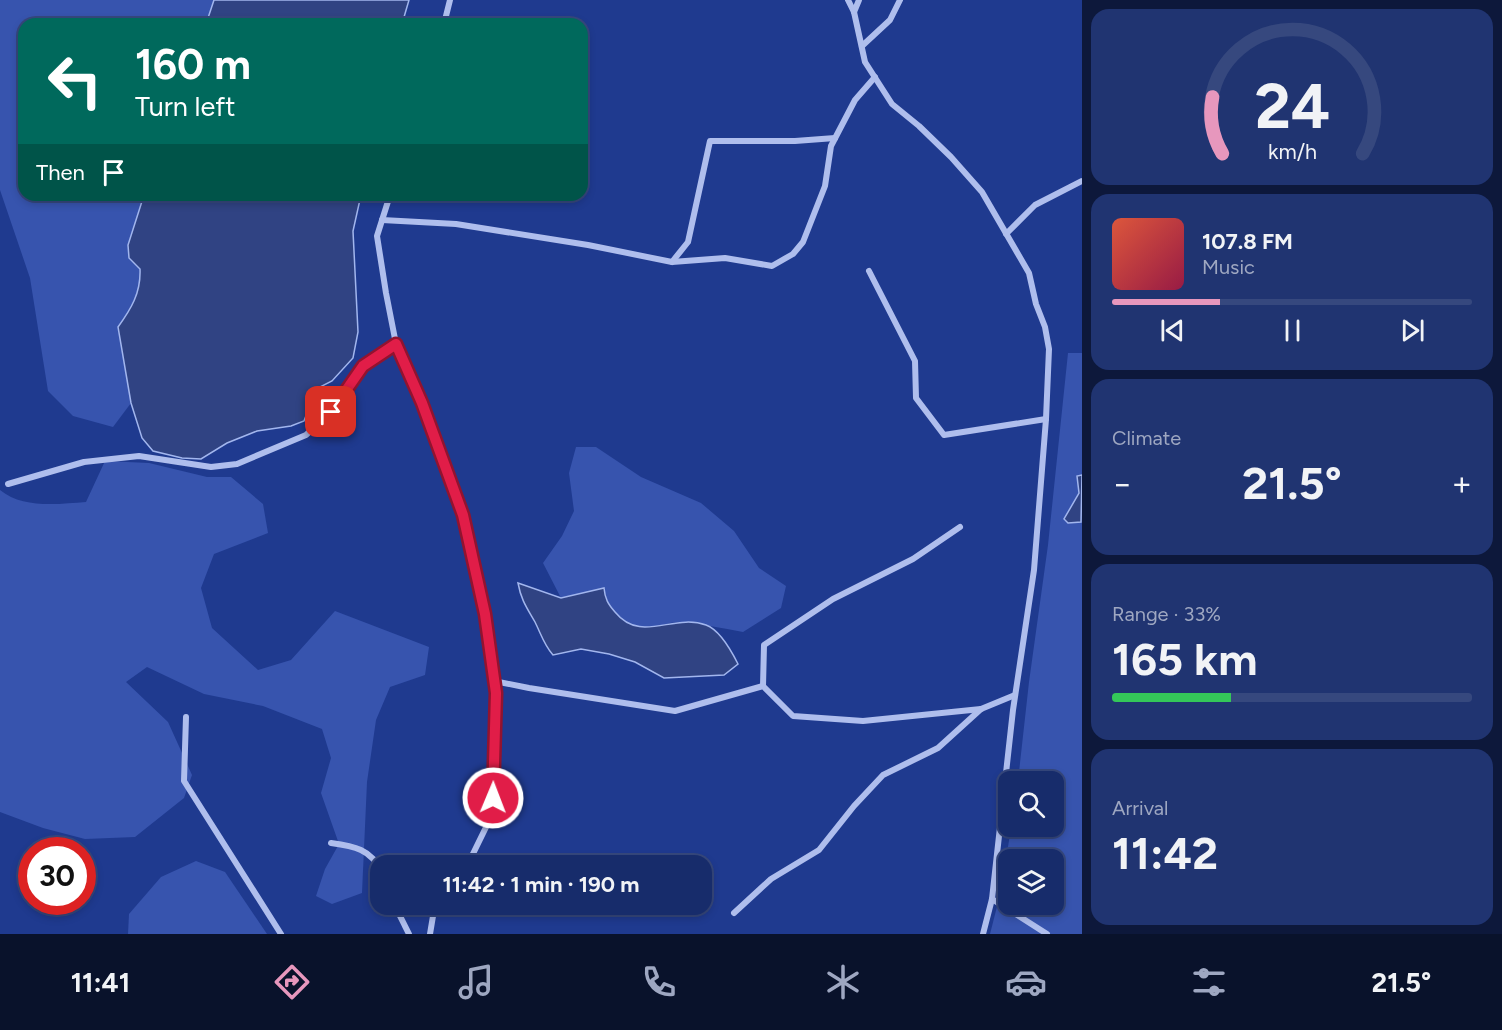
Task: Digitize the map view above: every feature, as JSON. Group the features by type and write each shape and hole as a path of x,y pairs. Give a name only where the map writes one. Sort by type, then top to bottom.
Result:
{"street":[{"path":"446,18 450,0"},
{"path":"848,0 854,12 866,62 892,104 951,157 982,192 1029,273 1049,349 1034,570 1015,695 992,899 983,934"},
{"path":"854,12 859,0"},
{"path":"862,46 890,20 900,0"},
{"path":"382,220 456,224 588,245 672,262 724,258 772,266 793,254 803,242 825,186 831,146 855,100 875,77"},
{"path":"672,262 688,242 710,141 795,141 835,138"},
{"path":"1006,234 1035,205 1082,181"},
{"path":"388,201 377,236 396,344 422,403 463,515 485,614 496,693 492,815 472,855"},
{"path":"869,271 915,361 916,398 944,435 1046,419"},
{"path":"8,484 84,462 139,456 211,467 237,464 306,435 331,412 363,366 396,344"},
{"path":"960,526 913,559 833,599 764,645 763,686 793,716 863,721 981,710"},
{"path":"494,681 675,711 763,686"},
{"path":"734,913 771,879 819,850 854,806 883,775 938,748 981,710 1015,695"},
{"path":"186,717 184,781 281,934"},
{"path":"331,843 356,847 370,857"},
{"path":"992,899 1047,934"},
{"path":"400,915 409,934"},
{"path":"429,934 434,915"}],"shaded area":[{"path":"0,0 214,0 208,18 18,18 18,201 142,201 128,245 129,258 140,269 139,286 131,307 118,327 131,403 113,427 73,416 48,391 30,278 0,190"},
{"path":"214,0 409,0 404,18 208,18"},
{"path":"142,201 360,201 353,231 358,332 353,358 332,381 316,389 304,421 291,426 257,431 227,443 201,459 182,458 153,451 142,438 131,403 118,327 131,307 140,278 140,269 129,258 128,245"},
{"path":"1068,353 1082,353 1082,934 990,934 998,903 998,915 1064,915 1064,849 1008,849 1010,837 1064,837 1064,771 1019,771 1048,545"},
{"path":"576,447 596,447 641,477 701,503 734,531 759,568 786,586 781,608 743,632 679,622 642,629 628,624 616,614 608,602 604,588 561,598 543,563 562,536 574,511 569,473"},
{"path":"105,461 149,463 207,477 231,477 263,504 268,533 214,554 201,588 212,628 258,670 291,660 335,611 429,647 425,675 390,687 376,720 367,782 362,893 332,904 316,896 325,869 339,844 321,793 331,758 322,729 263,706 204,694 147,667 126,682 168,722 192,775 184,798 135,837 77,837 43,828 0,812 0,490 9,496 30,503 86,502"},
{"path":"1082,475 1081,522 1068,523 1064,519 1079,493 1077,476"},
{"path":"518,583 561,598 604,588 606,598 613,609 625,621 636,626 647,627 682,622 706,625 721,636 738,664 724,675 664,678 635,662 609,654 581,649 553,655 525,604"},
{"path":"196,861 225,872 267,934 128,934 129,914 161,877"}],"route":[{"path":"331,412 363,366 396,344 422,403 463,515 485,614 496,693 493,798"}]}
